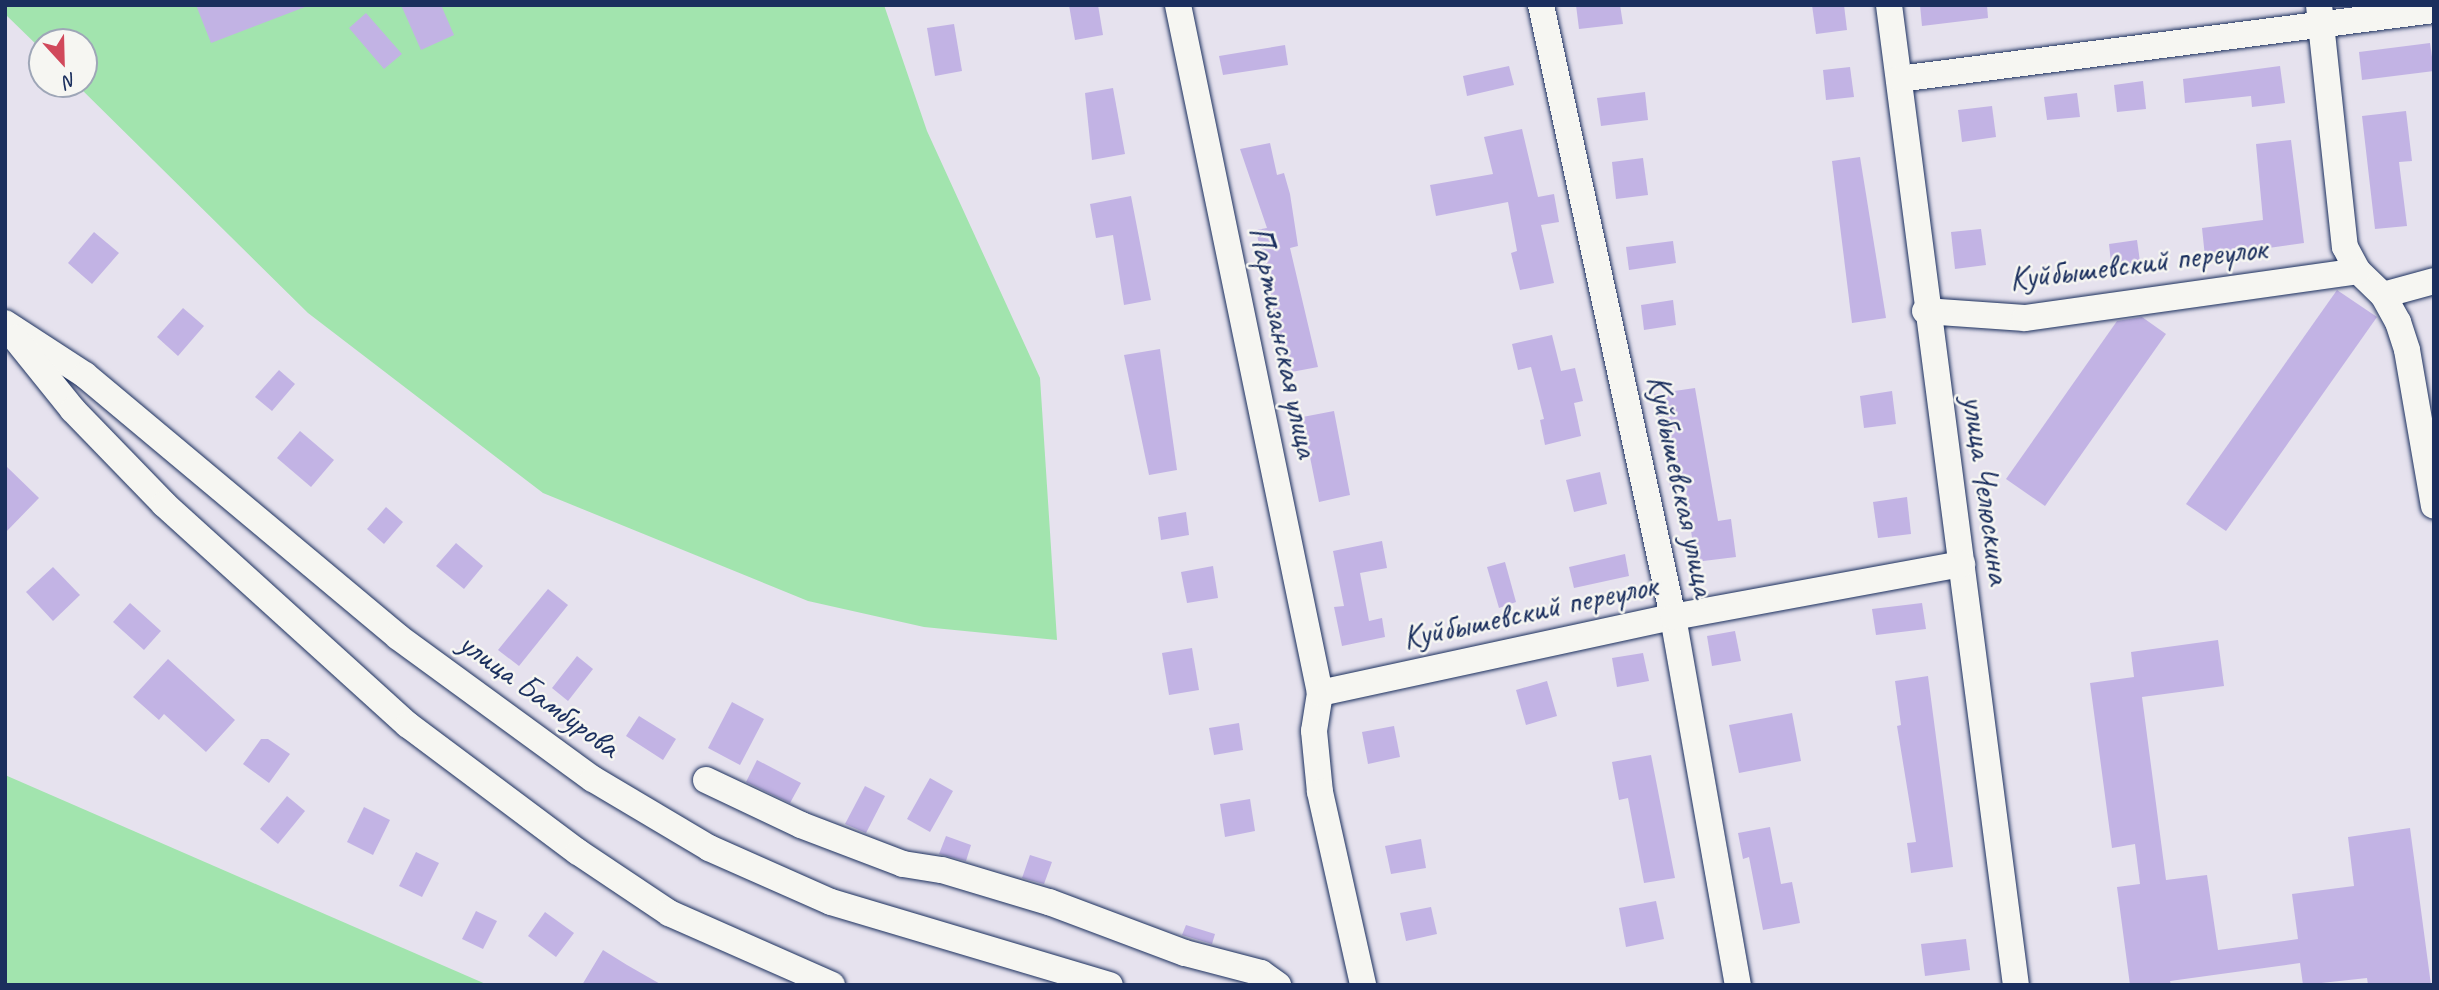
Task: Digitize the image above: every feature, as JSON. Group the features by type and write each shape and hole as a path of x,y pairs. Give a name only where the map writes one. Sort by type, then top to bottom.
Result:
{"street":[{"name":"Партизанская улица","path":"1178,5 1320,693"},
{"name":"Куйбышевская улица","path":"1541,5 1673,617 1738,985"},
{"name":"улица Челюскина","path":"1889,5 1925,311 1962,564 2016,985"},
{"path":"1899,79 2320,15 2434,10"},
{"path":"2320,15 2345,247 2358,271 2383,295 2407,351 2434,506"},
{"name":"Куйбышевский переулок","path":"1925,311 2025,318 2358,271"},
{"path":"2383,295 2434,281"},
{"path":"5,325 73,410 164,504 408,725 578,852 669,913 832,985"},
{"name":"улица Бамбурова","path":"5,325 85,375 398,637 605,786 709,848 831,902 1110,985"},
{"name":"Куйбышевский переулок","path":"1320,693 1673,617 1962,564"},
{"path":"1320,693 1314,731 1320,792 1363,985"},
{"path":"706,780 801,825 903,864 942,870 1049,902 1185,953 1261,973 1278,985"}],"green space":[{"path":"5,5 884,5 927,131 1040,378 1057,640 924,627 808,601 543,493 308,313 90,98 98,98 98,28 28,28 28,36 5,14"},
{"path":"5,775 488,985 5,985"}],"building":[{"path":"196,5 305,5 305,7 211,43"},
{"path":"401,5 441,5 454,35 421,50"},
{"path":"1069,5 1098,5 1103,35 1075,40"},
{"path":"1576,5 1620,5 1623,24 1579,29"},
{"path":"1812,5 1844,5 1847,30 1816,34"},
{"path":"1920,5 1987,5 1988,18 1922,26"},
{"path":"366,13 402,54 384,69 349,28"},
{"path":"954,24 962,71 935,76 927,28"},
{"path":"2430,43 2434,71 2362,80 2359,52"},
{"path":"1285,45 1288,65 1223,75 1219,56"},
{"path":"1509,66 1514,85 1467,96 1463,76"},
{"path":"2280,66 2285,103 2252,107 2251,96 2185,103 2183,79"},
{"path":"1850,67 1854,97 1826,100 1823,70"},
{"path":"2143,81 2146,109 2117,112 2114,85"},
{"path":"1113,88 1125,154 1092,160 1085,93"},
{"path":"1645,92 1648,120 1601,126 1597,98"},
{"path":"2077,93 2080,117 2047,120 2044,97"},
{"path":"1992,106 1996,137 1962,142 1958,110"},
{"path":"2406,111 2412,161 2399,162 2407,226 2375,229 2362,116"},
{"path":"1522,129 1538,197 1554,194 1559,222 1541,225 1554,283 1520,290 1511,253 1517,251 1508,202 1436,216 1430,185 1493,174 1484,137"},
{"path":"2291,140 2304,243 2205,257 2202,228 2263,220 2256,144"},
{"path":"1270,143 1277,175 1284,173 1290,194 1298,246 1290,248 1318,367 1286,373 1256,230 1267,228 1240,149"},
{"path":"1860,157 1886,318 1852,323 1832,161"},
{"path":"1643,158 1648,195 1616,199 1612,162"},
{"path":"1131,196 1151,300 1124,305 1113,235 1096,238 1090,204"},
{"path":"1981,229 1986,265 1955,269 1951,232"},
{"path":"94,232 119,253 92,284 68,263"},
{"path":"2137,240 2141,269 2112,272 2109,244"},
{"path":"1673,241 1676,263 1629,270 1626,247"},
{"path":"2337,290 2377,317 2226,531 2186,504"},
{"path":"1673,300 1676,325 1644,330 1641,305"},
{"path":"183,308 204,326 178,356 157,337"},
{"path":"2142,317 2166,334 2045,506 2006,479 2117,321"},
{"path":"1552,335 1561,371 1575,368 1583,401 1574,403 1581,436 1545,445 1540,420 1544,419 1531,367 1518,370 1512,344"},
{"path":"1160,349 1177,470 1149,475 1124,355"},
{"path":"279,370 295,384 272,411 255,397"},
{"path":"1695,388 1718,521 1731,519 1736,557 1695,562 1686,490 1671,492 1654,394"},
{"path":"1892,391 1896,424 1864,428 1860,396"},
{"path":"1334,411 1350,495 1319,502 1308,447 1298,449 1292,419"},
{"path":"300,431 334,460 311,487 277,458"},
{"path":"5,465 39,498 5,533"},
{"path":"1600,472 1607,504 1574,512 1566,480"},
{"path":"1907,497 1911,534 1878,538 1873,502"},
{"path":"386,507 403,522 384,544 367,529"},
{"path":"1186,512 1189,535 1161,540 1158,517"},
{"path":"1382,541 1387,568 1360,573 1369,621 1382,618 1385,637 1342,646 1334,607 1344,606 1333,551"},
{"path":"456,543 483,566 464,589 436,566"},
{"path":"1625,554 1629,576 1574,588 1569,567"},
{"path":"1505,562 1516,602 1499,608 1487,567"},
{"path":"1213,566 1218,598 1187,603 1181,572"},
{"path":"53,567 80,595 53,621 26,592"},
{"path":"548,589 568,605 519,666 498,650"},
{"path":"130,603 161,631 144,650 113,622"},
{"path":"1922,603 1926,629 1876,635 1872,609"},
{"path":"1735,631 1741,661 1712,666 1707,636"},
{"path":"2218,640 2224,686 2142,697 2166,880 2207,875 2218,950 2298,939 2292,894 2354,886 2348,837 2410,828 2431,985 2368,985 2367,978 2303,985 2300,963 2170,981 2171,985 2130,985 2117,887 2140,884 2135,844 2112,848 2090,683 2134,677 2131,652"},
{"path":"1192,648 1199,690 1169,695 1162,653"},
{"path":"1643,653 1649,681 1617,687 1612,658"},
{"path":"577,656 593,669 568,701 552,688"},
{"path":"168,659 235,720 206,752 164,714 159,720 133,697"},
{"path":"1928,676 1953,867 1911,873 1907,843 1916,842 1897,726 1901,725 1895,681"},
{"path":"1547,681 1557,716 1526,725 1516,690"},
{"path":"732,702 764,719 740,765 708,748"},
{"path":"1792,713 1801,761 1739,773 1729,725"},
{"path":"639,716 676,739 663,760 626,736"},
{"path":"1239,723 1243,750 1214,755 1209,728"},
{"path":"1394,726 1400,757 1368,764 1362,732"},
{"path":"261,739 268,739 290,754 269,783 243,764"},
{"path":"1651,755 1675,878 1644,883 1628,798 1619,800 1612,762"},
{"path":"757,760 801,783 790,803 746,782"},
{"path":"930,778 953,791 930,832 907,819"},
{"path":"865,786 885,796 866,833 845,824"},
{"path":"287,796 305,811 278,844 260,829"},
{"path":"1250,799 1255,831 1225,837 1220,804"},
{"path":"364,807 390,820 373,855 347,842"},
{"path":"1770,827 1781,884 1792,882 1800,923 1763,930 1749,857 1743,859 1738,833"},
{"path":"946,836 971,845 966,861 939,854"},
{"path":"1421,839 1426,868 1391,874 1385,846"},
{"path":"416,852 439,863 422,897 399,886"},
{"path":"1030,855 1052,862 1044,884 1022,878"},
{"path":"1656,901 1664,939 1626,947 1619,908"},
{"path":"1431,907 1437,934 1406,941 1400,913"},
{"path":"476,911 497,921 483,949 462,939"},
{"path":"545,912 574,933 556,957 528,936"},
{"path":"1186,925 1215,934 1212,944 1182,935"},
{"path":"1966,939 1970,970 1925,976 1921,944"},
{"path":"603,950 627,965 662,985 582,985"}]}
